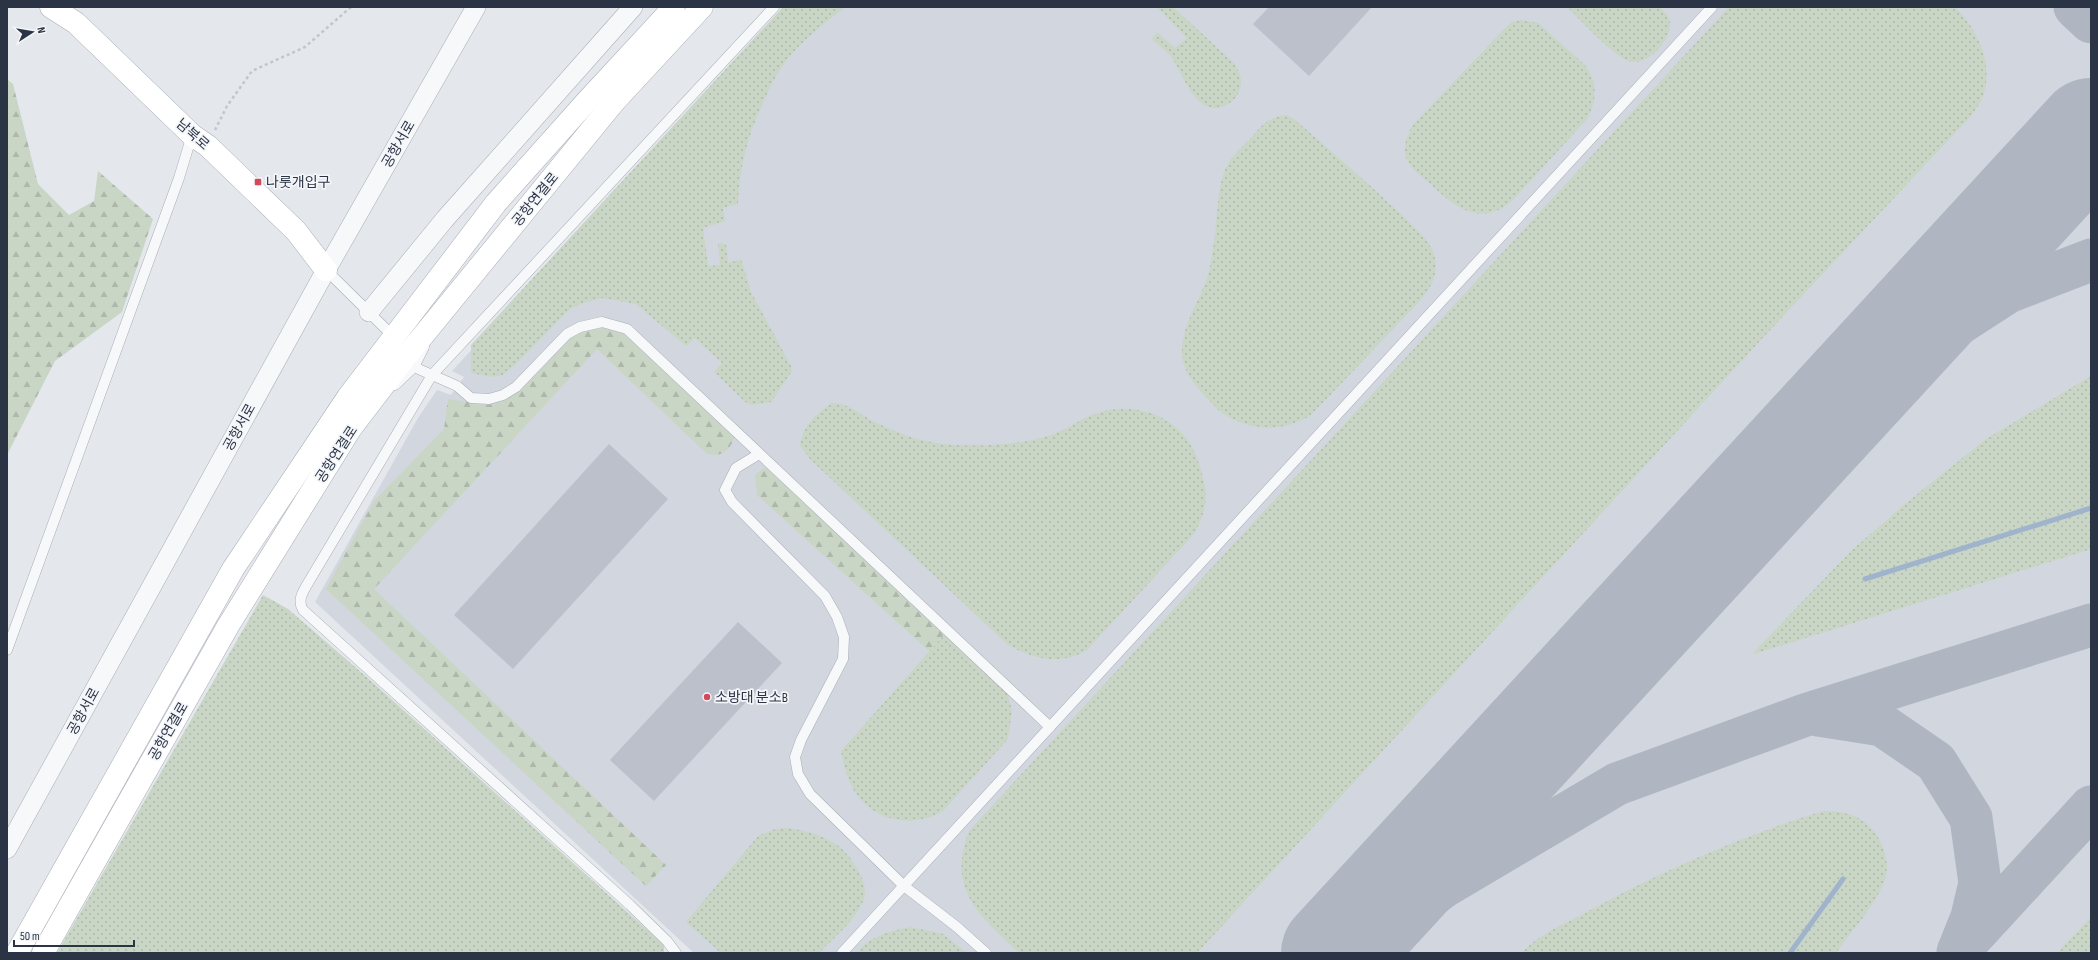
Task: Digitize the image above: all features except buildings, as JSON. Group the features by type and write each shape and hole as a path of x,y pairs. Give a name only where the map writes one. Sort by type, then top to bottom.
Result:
{"street":[{"name":"남북로","path":"51,7 76,23 296,231 326,270"},
{"name":"공항서로","path":"7,849 326,270 476,7"},
{"path":"369,312 450,213 633,7"},
{"name":"공항연결로","path":"17,953 233,569 348,397 496,204 587,101 674,7"},
{"name":"공항연결로","path":"43,953 228,626 351,428 403,360 614,102 702,7"}],"lane":[{"path":"676,953 667,941 630,905 308,615 300,605 301,596 308,583 432,375 774,7"},
{"path":"842,953 1712,7"},
{"path":"7,650 179,178 200,140"},
{"path":"326,270 394,336"},
{"path":"351,428 414,367 446,308"},
{"path":"414,367 457,386 471,398 489,399 503,395 516,387 567,334 580,327 602,322 627,329 1050,727"},
{"path":"759,454 736,468 725,490 732,502 824,596 837,617 844,637 842,659 795,757 798,774 810,794 904,886 957,927 986,953"}],"path":[{"path":"200,140 252,72 305,47 351,7"}],"shaded area":[{"path":"788,7 2091,7 2091,953 694,953 315,602 418,418 437,390 451,395 464,377 452,371"}],"green space":[{"path":"783,7 845,7 802,43 787,59 779,71 761,106 751,133 743,160 738,204 723,208 725,221 703,228 708,266 720,265 718,243 726,244 728,263 741,259 751,292 791,366 792,371 771,402 751,405 744,401 714,372 722,363 695,338 686,346 636,304 602,298 583,303 570,309 515,365 503,375 491,377 471,373 471,345"},
{"path":"1157,7 1173,7 1235,64 1240,76 1241,84 1236,97 1231,102 1226,105 1213,108 1200,102 1192,93 1172,58 1152,39 1157,32 1175,48 1187,38"},
{"path":"1567,7 1659,7 1669,18 1670,29 1663,44 1650,56 1636,62 1629,61 1615,53"},
{"path":"1729,7 1955,7 1971,26 1982,48 1986,72 1986,84 1983,96 1972,115 1771,329 1197,953 1019,953 980,914 964,886 962,870 963,852 969,831"},
{"path":"1521,20 1538,23 1585,65 1594,85 1595,92 1593,106 1587,119 1512,201 1500,209 1488,213 1477,213 1456,205 1416,171 1407,160 1405,144 1412,126 1504,29 1512,22"},
{"path":"7,79 13,84 38,184 69,215 94,201 98,171 153,219 122,312 55,361 7,455"},
{"path":"1286,115 1294,119 1349,167 1420,233 1431,247 1436,266 1434,279 1419,302 1311,415 1289,425 1266,428 1233,419 1218,410 1189,376 1184,366 1182,349 1187,326 1206,282 1209,271 1221,182 1227,166 1236,153 1263,125 1270,120"},
{"path":"615,325 735,436 728,449 722,454 718,455 707,454 597,349 374,589 666,865 646,886 326,589 374,501 444,429 448,399 488,405 511,396 534,377 574,332"},
{"path":"2091,376 2091,549 1754,654 1753,653 1852,550 1911,499 1986,439"},
{"path":"831,403 837,403 849,407 877,423 905,435 935,443 955,445 991,445 1027,441 1057,433 1098,413 1128,409 1143,411 1170,423 1181,432 1190,444 1197,458 1205,488 1205,504 1200,522 1195,533 1087,650 1067,658 1057,659 1047,659 1026,654 1007,644 811,460 800,446 807,427 820,412"},
{"path":"764,468 775,470 951,627 929,651 757,495 755,475"},
{"path":"263,595 288,609 369,679 664,945 664,953 57,953"},
{"path":"951,627 997,670 1006,689 1012,710 1008,739 943,811 933,816 911,821 889,818 869,808 857,795 848,777 841,751"},
{"path":"1823,811 1852,815 1870,827 1878,838 1883,849 1887,867 1885,879 1876,897 1836,953 1522,953 1535,941 1551,931 1641,884 1700,856 1761,832"},
{"path":"789,828 821,836 839,846 846,853 853,861 864,885 865,895 861,906 851,921 819,953 721,953 686,922 758,836 775,829"},
{"path":"2091,917 2091,953 2057,953"},
{"path":"911,927 943,934 967,953 856,953 874,938 895,930"}],"waterway":[{"path":"1865,579 2091,508"},
{"path":"1790,953 1843,879"}],"taxiway":[{"path":"2075,7 2091,22"},
{"path":"1846,397 2008,292 2091,260"},
{"path":"1354,953 1443,887 1617,784 1808,714 2091,625"},
{"path":"1445,884 1475,831 1556,712"},
{"path":"1818,715 1882,725 1936,762 1971,818 1980,883 1972,917 1958,952"},
{"path":"1966,943 2091,807"}],"runway":[{"path":"1335,953 2091,132"}],"place":[{"name":"나룻개입구","path":"258,182"},
{"name":"소방대 분소B","path":"707,697"}]}
